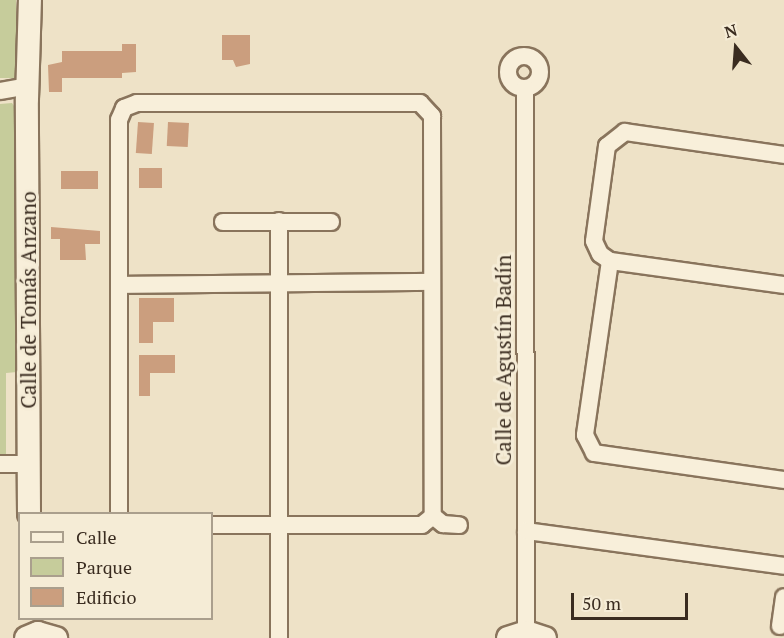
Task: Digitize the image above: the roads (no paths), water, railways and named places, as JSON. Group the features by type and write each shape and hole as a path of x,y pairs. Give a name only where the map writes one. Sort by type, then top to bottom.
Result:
{"street":[{"name":"Calle de Tomás Anzano","path":"29,512 28,86 30,0"},
{"path":"0,91 28,86"},
{"name":"Calle de Agustín Badín","path":"525,88 526,636"},
{"path":"120,512 119,120 124,108 137,103 420,103 432,116 434,516 443,524 459,525"},
{"path":"784,154 625,132 607,146 594,241 600,254 610,261 784,285"},
{"path":"279,221 277,526 279,638"},
{"path":"223,222 331,222"},
{"path":"610,261 585,435 594,453 784,480"},
{"path":"120,285 432,282"},
{"path":"0,464 29,464"},
{"path":"213,525 422,525 434,516"},
{"path":"526,531 784,566"},
{"path":"780,626 784,597"},
{"path":"29,630 56,638"}]}
